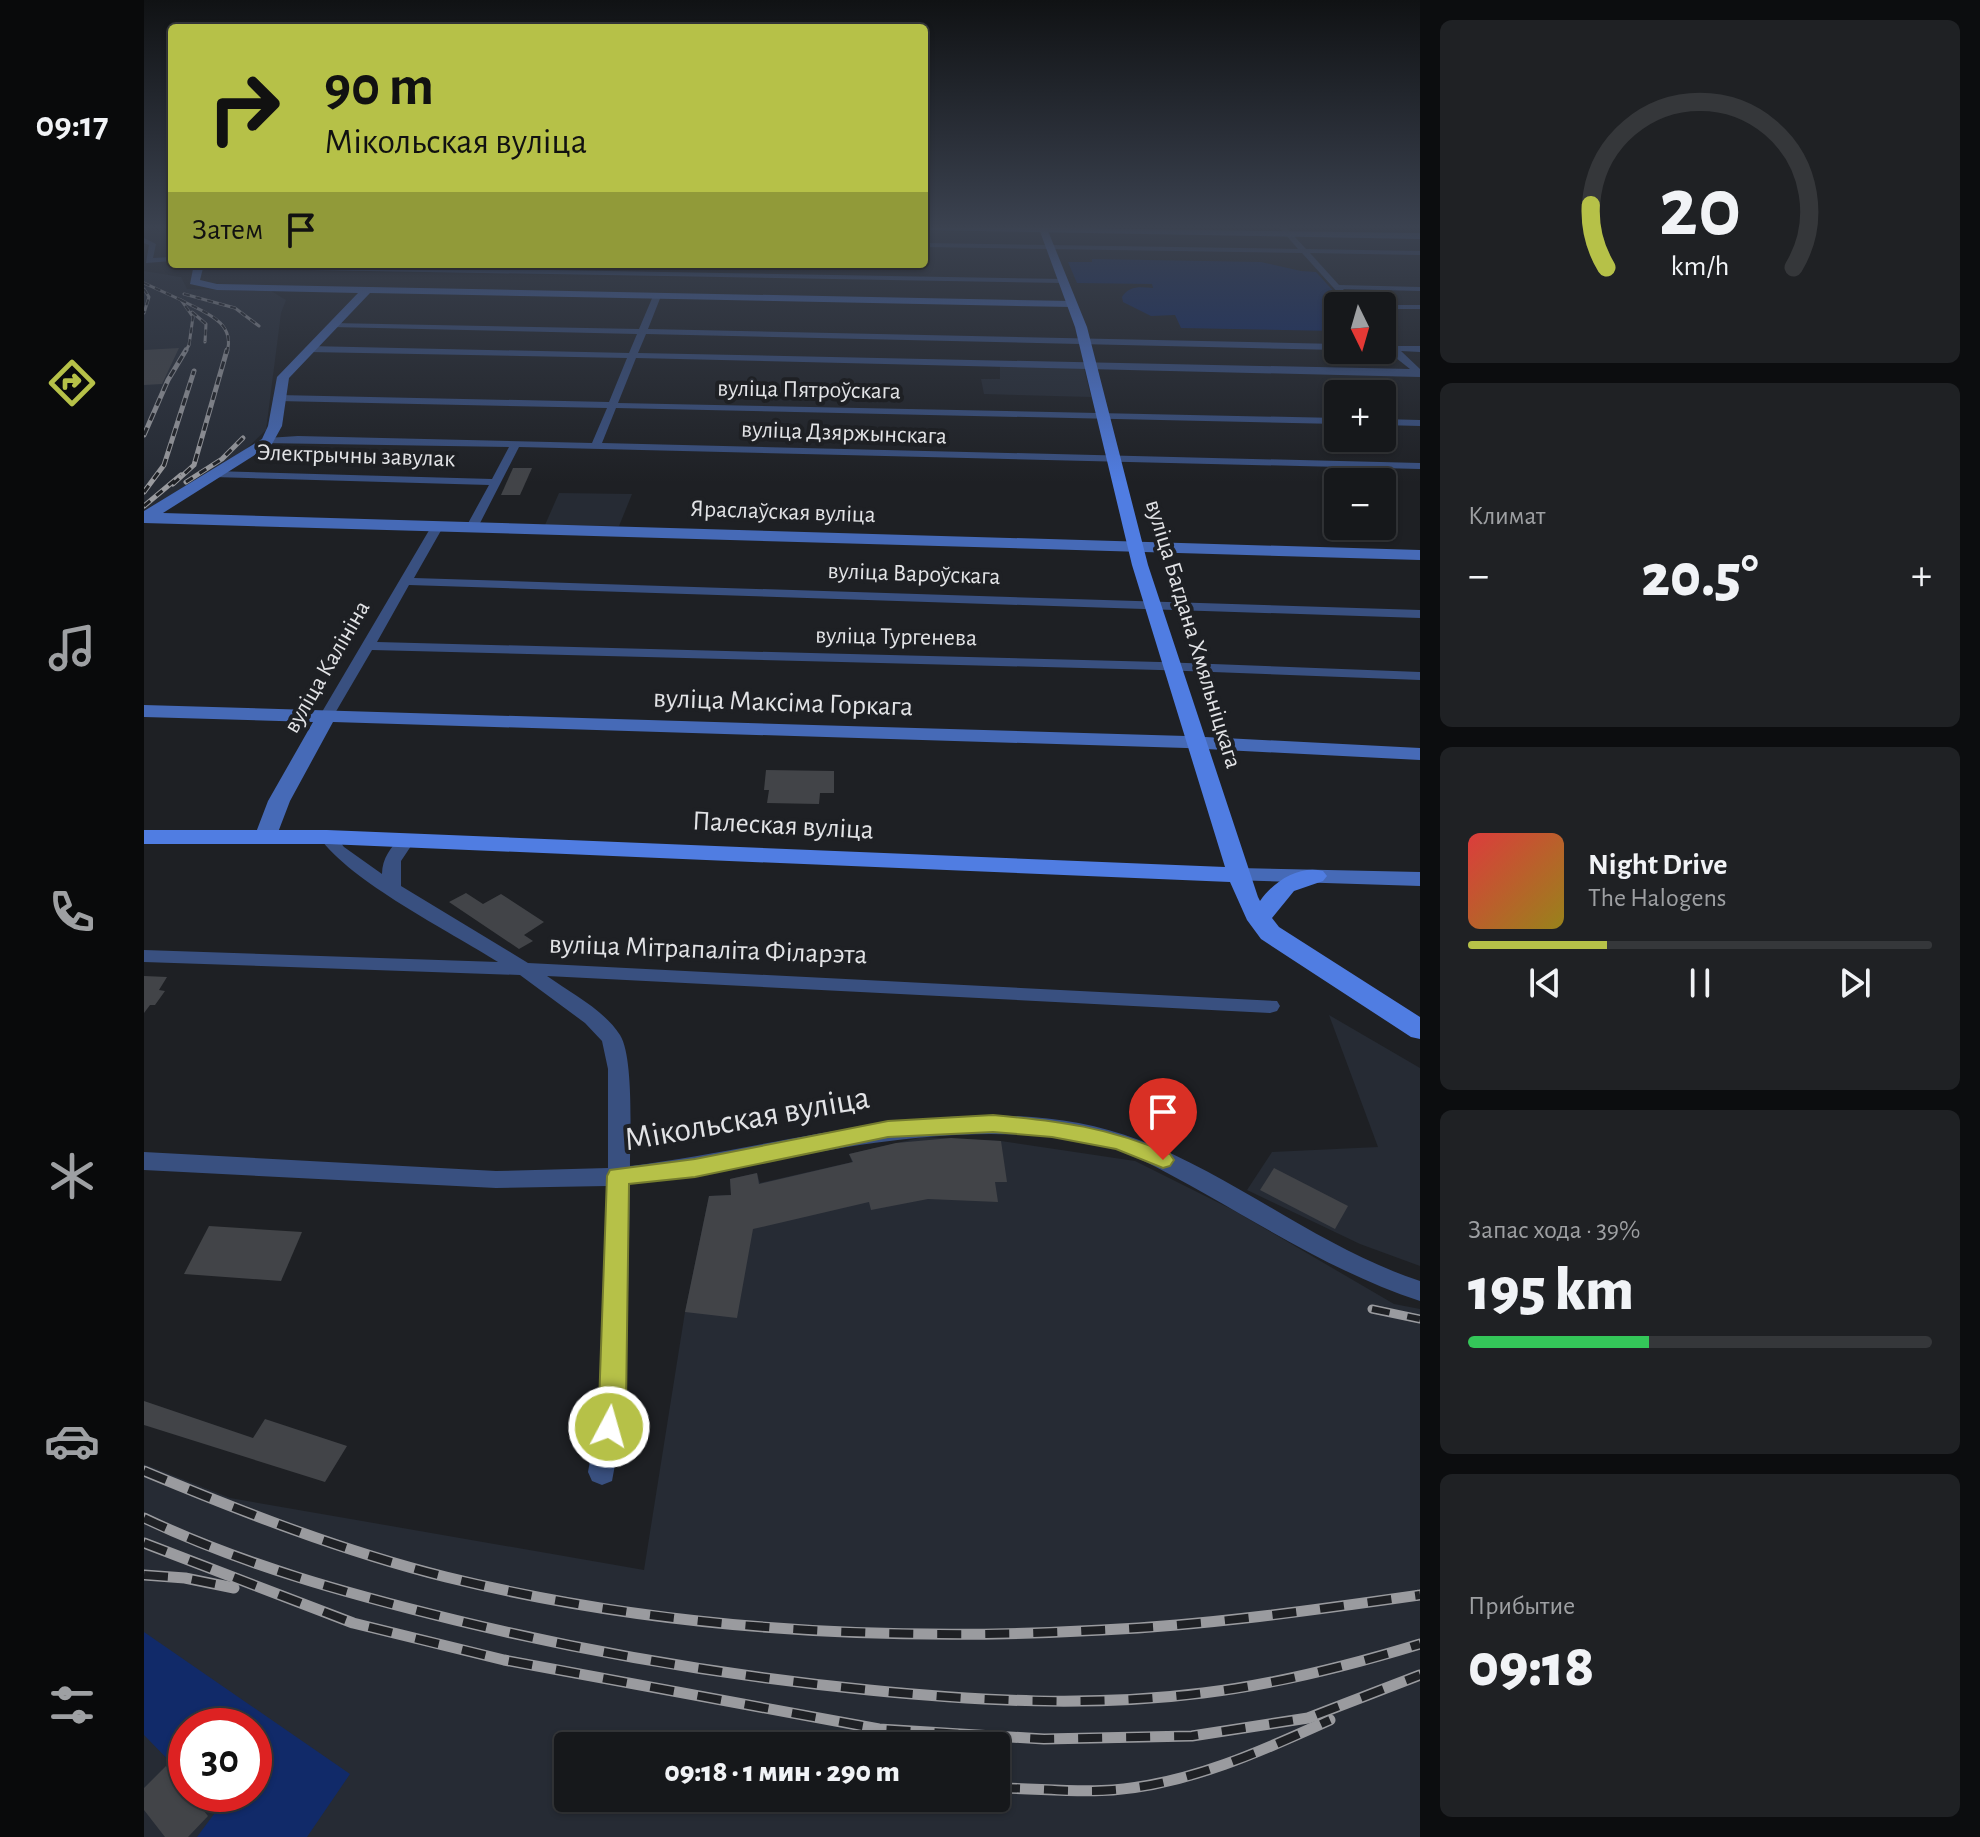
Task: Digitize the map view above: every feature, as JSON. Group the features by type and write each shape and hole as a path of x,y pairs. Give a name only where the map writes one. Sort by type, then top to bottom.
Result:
{"main road":[{"name":"вуліца Багдана Хмяльніцкага","path":"1075,312 1105,415 1136,546 1172,667 1199,743 1238,875 1259,920"},
{"name":"Палеская вуліца","path":"144,837 327,837 399,848 1238,875"},
{"path":"1315,876 1290,882 1276,891 1259,920 1270,933 1420,1030"}],"street":[{"path":"145,518 267,441 275,426 283,377 345,312"},
{"path":"596,446 651,312"},
{"path":"332,325 1324,347"},
{"path":"1396,348 1420,349"},
{"path":"309,349 1419,373"},
{"path":"1396,356 1419,373"},
{"name":"вуліца Пятроўскага","path":"278,398 1324,421"},
{"path":"1396,422 1420,423"},
{"name":"вуліца Дзяржынскага","path":"267,441 1420,466"},
{"path":"472,527 515,445"},
{"name":"Электрычны завулак","path":"214,474 496,482"},
{"name":"Яраслаўская вуліца","path":"145,518 1420,555"},
{"name":"вуліца Калініна","path":"266,835 279,801 437,527"},
{"name":"вуліца Вароўскага","path":"406,581 1420,614"},
{"name":"вуліца Тургенева","path":"370,646 1420,676"},
{"name":"вуліца Максіма Горкага","path":"144,711 1199,743 1420,754"},
{"path":"327,837 338,851 372,876 526,970 592,1018 612,1039 618,1069 613,1405 602,1472"},
{"path":"392,887 388,871 399,848"},
{"name":"Палеская вуліца","path":"353,860 373,862 399,848"},
{"name":"Палеская вуліца","path":"1238,875 1420,879"},
{"name":"вуліца Мітрапаліта Філарэта","path":"144,956 622,972 1270,1006"},
{"name":"Мікольская вуліца","path":"144,1161 234,1163 497,1180 618,1176 695,1168 888,1129 993,1123 1052,1129 1119,1141 1163,1160 1353,1264 1390,1282 1420,1291"}],"shaded area":[{"path":"144,312 281,312 266,430 242,453 144,511"},
{"path":"1142,312 1324,312 1324,331 1181,328 1175,315 1151,316"},
{"path":"1000,366 1084,368 1091,397 984,394 981,379 1000,379"},
{"path":"559,493 632,494 619,526 545,525"},
{"path":"1329,1015 1420,1068 1420,1266 1360,1244 1247,1190 1272,1152 1378,1147"},
{"path":"923,1137 1001,1141 1135,1161 1233,1210 1394,1304 1420,1309 1420,1837 144,1837 144,1464 230,1498 644,1570 685,1312 709,1196 731,1195 730,1179 757,1173 760,1183 852,1162 849,1154"},
{"path":"144,1632 254,1708 168,1708 168,1760 144,1735"},
{"path":"272,1720 350,1774 307,1837 197,1837 216,1812 272,1812"}],"building":[{"path":"179,348 162,384 144,385 144,350"},
{"path":"513,468 532,468 520,495 501,495"},
{"path":"766,770 834,771 834,793 820,793 819,804 767,803 769,790 764,790"},
{"path":"466,893 483,904 501,894 544,922 524,935 533,941 519,949 449,902"},
{"path":"144,976 167,977 159,990 165,991 155,1005 150,1005 144,1013"},
{"path":"951,1138 1001,1141 1007,1182 995,1182 998,1202 928,1199 871,1210 869,1202 753,1229 737,1318 685,1312 709,1196 731,1195 730,1179 757,1173 759,1184 853,1162 849,1154 896,1143"},
{"path":"1274,1168 1348,1206 1335,1229 1260,1190"},
{"path":"209,1226 302,1232 281,1281 184,1274"},
{"path":"144,1401 253,1438 265,1419 347,1446 325,1482 144,1425"},
{"path":"166,1766 168,1812 205,1812 208,1816 188,1837 165,1837 144,1810 144,1788"}],"railway":[{"path":"185,352 193,317 189,312"},
{"path":"192,312 206,324 205,342"},
{"path":"204,312 216,319 227,332 227,352"},
{"path":"240,312 259,326"},
{"path":"144,435 168,380 186,350"},
{"path":"173,484 194,465 227,350"},
{"path":"144,492 164,465 194,371"},
{"path":"186,482 222,459 243,438"},
{"path":"144,506 181,475"},
{"path":"1372,1309 1420,1319"},
{"path":"144,1471 293,1530 407,1567 526,1595 689,1620 855,1632 1020,1633 1182,1625 1420,1595"},
{"path":"144,1518 219,1550 297,1577 455,1620 660,1662 869,1690 1036,1701 1161,1697 1285,1679 1420,1644"},
{"path":"144,1543 353,1623 504,1660 879,1729 1044,1739 1192,1736 1308,1718 1420,1675"},
{"path":"144,1575 185,1578 234,1588"},
{"path":"1010,1789 1099,1791 1141,1787 1224,1764 1330,1720"}],"route":[{"path":"609,1427 613,1405 618,1176 695,1168 888,1129 993,1123 1052,1129 1119,1141 1163,1160"}]}
